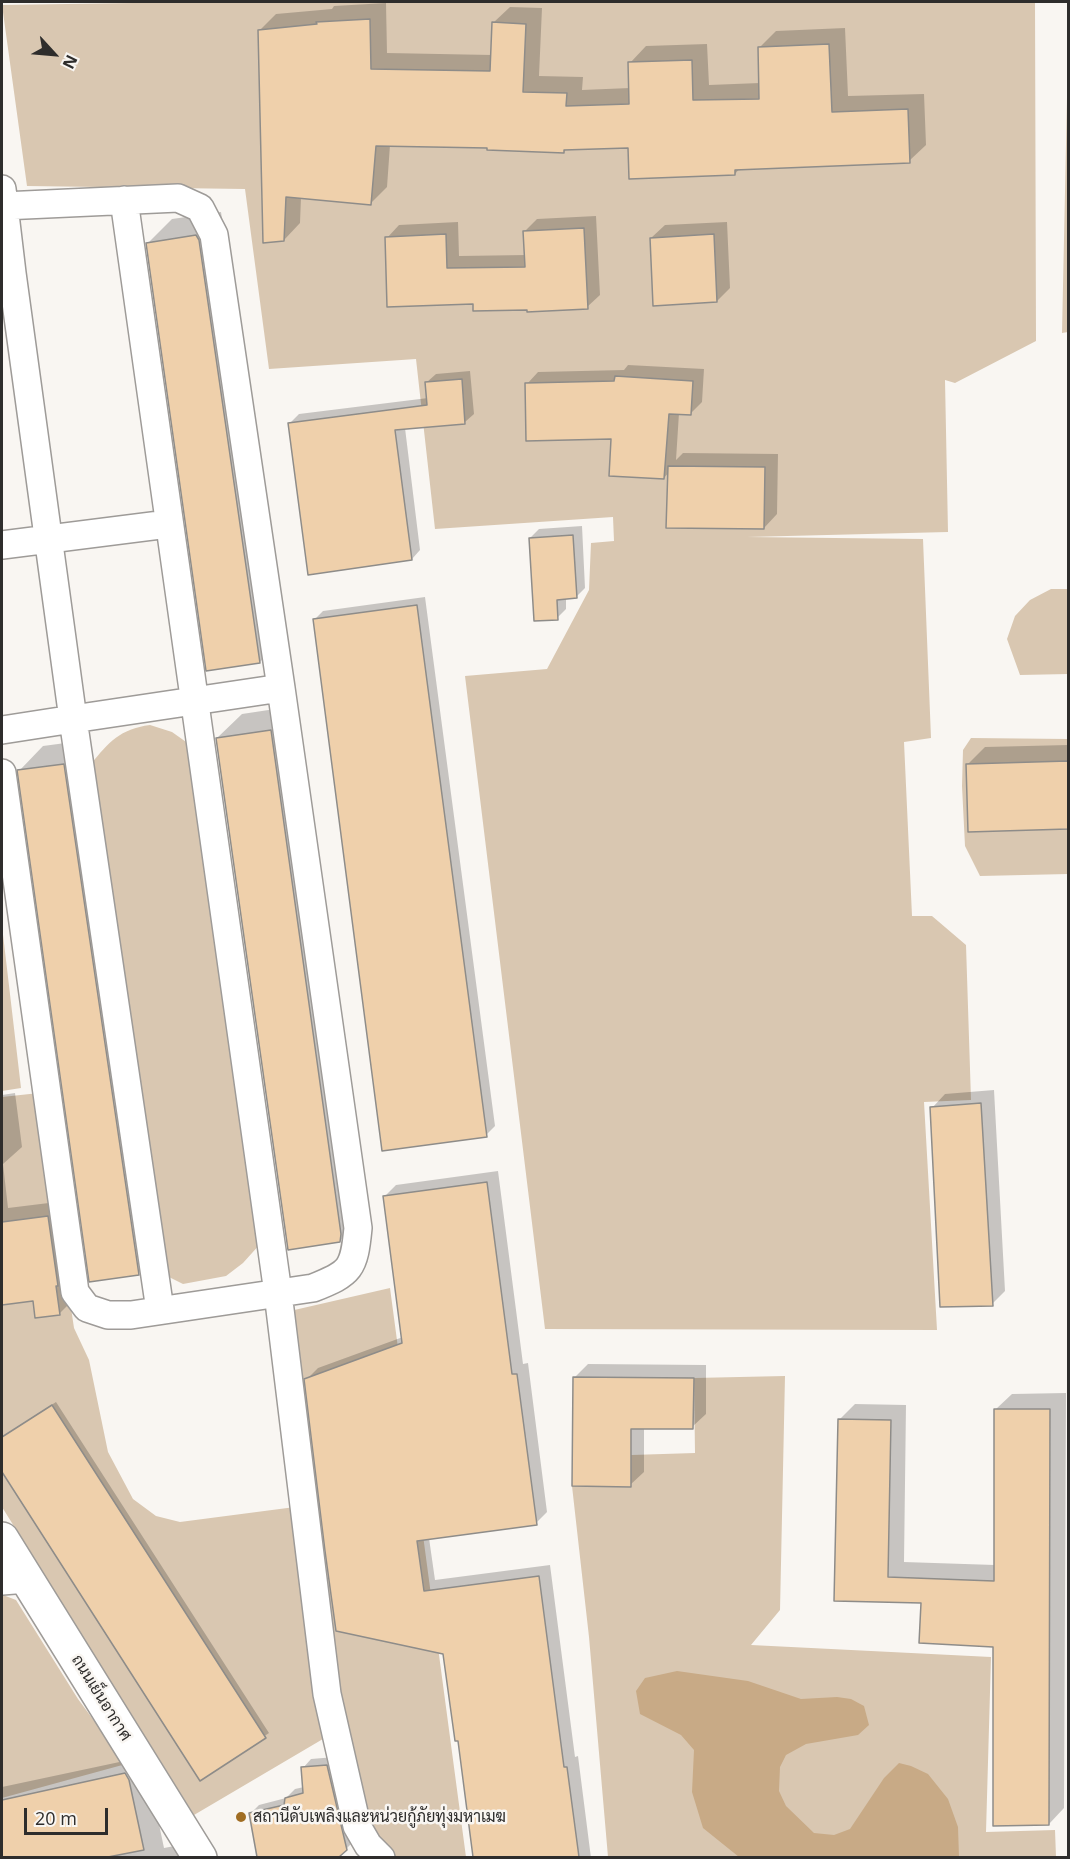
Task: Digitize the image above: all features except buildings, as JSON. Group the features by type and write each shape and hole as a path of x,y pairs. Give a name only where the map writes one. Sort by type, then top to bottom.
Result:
{"street":[{"path":"2,773 75,1292 87,1308 108,1315 160,1310 312,1288 338,1278 350,1268 356,1252 357,1227 281,687 214,235 200,208 178,198 123,200 2,197 73,720 160,1310"},
{"path":"123,200 278,1293 327,1694 357,1826 368,1845 381,1857"},
{"path":"2,545 168,524"},
{"path":"2,730 281,687"},
{"name":"ถนนเย็นอากาศ","path":"2,1539 14,1580 200,1857"}],"shaded area":[{"path":"199,2 1035,2 1036,341 955,383 945,380 948,532 747,537 923,539 931,738 904,742 912,916 932,916 966,945 971,1100 924,1102 937,1330 545,1329 465,676 547,669 589,590 591,543 614,541 613,517 435,529 416,359 269,369 245,189 27,186 2,5"},
{"path":"1068,50 1068,332 1062,333"},
{"path":"1051,589 1068,589 1068,674 1020,675 1007,639 1015,616 1030,600"},
{"path":"150,725 172,732 189,744 261,1243 243,1263 226,1276 183,1284 165,1275 91,764 123,733"},
{"path":"971,738 1068,739 1068,874 980,876 965,846 963,750"},
{"path":"2,926 21,1088 2,1091"},
{"path":"39,1093 74,1328 89,1360 108,1452 133,1499 156,1516 180,1522 295,1507 328,1736 194,1815 2,1507 2,1097"},
{"path":"390,1288 466,1857 396,1857 376,1845 357,1820 290,1311"},
{"path":"785,1376 780,1610 751,1645 991,1657 986,1832 1055,1830 1056,1857 608,1857 589,1637 572,1486 631,1487 631,1455 695,1453 694,1378"},
{"path":"3,1595 16,1600 78,1699 126,1764 2,1798"},
{"path":"677,1671 748,1681 801,1699 837,1697 851,1699 864,1706 869,1725 858,1735 806,1744 786,1755 780,1767 779,1791 786,1806 814,1833 834,1835 850,1829 884,1778 899,1763 911,1766 928,1774 948,1799 958,1827 959,1857 739,1857 703,1828 692,1792 694,1750 681,1735 640,1714 636,1691 645,1678"}],"place":[{"name":"สถานีดับเพลิงและหน่วยกู้ภัยทุ่งมหาเมฆ","path":"241,1817"}]}
